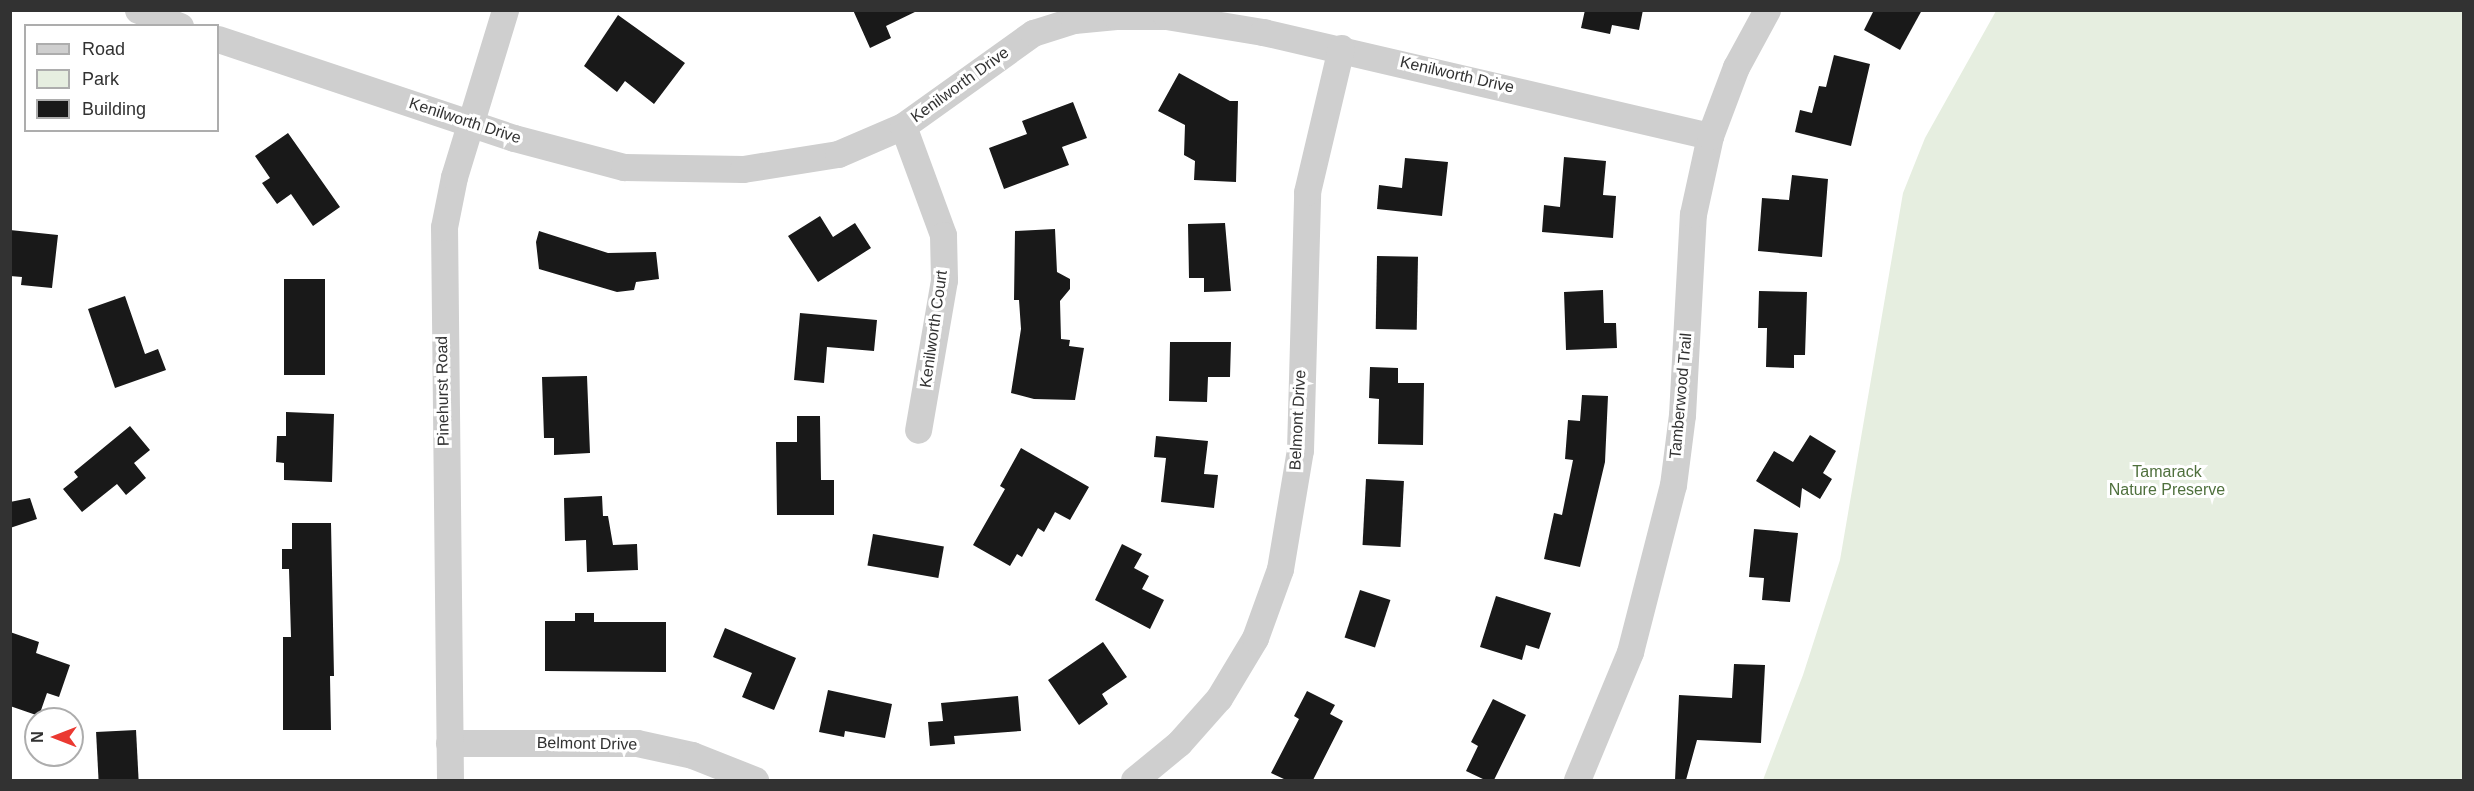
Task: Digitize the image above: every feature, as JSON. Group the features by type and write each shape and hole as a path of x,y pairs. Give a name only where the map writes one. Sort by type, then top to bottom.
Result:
{"street":[{"path":"138,10 175,24"},
{"name":"Pinehurst Road","path":"450,780 442,271 447,205 470,121 505,10"},
{"name":"Tamberwood Trail","path":"1577,780 1630,652 1673,485 1682,416 1693,214 1710,136 1736,67 1767,10"},
{"name":"Kenilworth Drive","path":"219,39 470,121 514,138 636,168 743,168 838,154 903,126 1033,33 1074,20 1166,16 1341,48 1710,136"},
{"name":"Belmont Drive","path":"1134,780 1179,743 1219,698 1255,638 1280,569 1300,450 1307,192 1341,48"},
{"name":"Kenilworth Court","path":"903,126 943,235 944,280 918,430"},
{"name":"Belmont Drive","path":"449,743 637,743 692,755 755,780"}],"green space":[{"name":"Tamarack Nature Preserve","path":"1996,11 2463,11 2463,780 1763,780 1803,675 1840,560 1903,193 1925,138"}],"building":[{"path":"853,10 919,10 886,26 891,38 870,48"},
{"path":"1585,10 1643,10 1639,30 1612,25 1610,34 1581,28"},
{"path":"1874,10 1922,10 1900,50 1864,30"},
{"path":"618,15 685,63 654,104 625,81 617,92 584,66"},
{"path":"1834,55 1870,64 1851,146 1795,132 1800,110 1812,113 1819,86 1826,87"},
{"path":"1179,73 1230,101 1238,101 1236,182 1194,180 1195,161 1184,155 1185,125 1158,111"},
{"path":"1073,102 1087,138 1062,147 1069,165 1004,189 989,148 1027,134 1022,121"},
{"path":"288,133 340,207 313,226 291,194 277,204 262,183 270,178 255,156"},
{"path":"1564,157 1606,161 1603,195 1616,196 1613,238 1542,232 1544,205 1560,207"},
{"path":"1405,158 1448,162 1442,216 1377,209 1379,185 1402,188"},
{"path":"1792,175 1828,179 1822,257 1758,251 1762,198 1789,200"},
{"path":"820,216 833,237 855,223 871,248 818,282 788,236"},
{"path":"1225,223 1231,291 1204,292 1204,278 1189,278 1188,224"},
{"path":"1055,229 1057,272 1070,279 1070,289 1060,301 1061,339 1070,340 1069,346 1084,348 1075,400 1034,399 1011,393 1021,329 1019,300 1014,300 1015,231"},
{"path":"10,230 58,235 52,288 21,285 22,277 10,276"},
{"path":"539,231 608,253 656,252 659,279 636,282 634,290 617,292 539,269 536,242"},
{"path":"1377,256 1418,257 1417,330 1376,329"},
{"path":"284,279 325,279 325,375 284,375"},
{"path":"1603,290 1604,323 1616,323 1617,348 1566,350 1564,292"},
{"path":"1759,291 1807,292 1805,355 1794,355 1794,368 1766,367 1767,328 1758,328"},
{"path":"125,296 145,354 158,349 166,370 115,388 88,309"},
{"path":"800,313 877,320 874,351 827,347 824,383 794,380"},
{"path":"1170,342 1231,342 1230,377 1208,377 1207,402 1169,401"},
{"path":"1370,367 1398,368 1398,383 1424,383 1423,445 1378,444 1379,399 1369,398"},
{"path":"587,376 590,453 554,455 554,438 544,438 542,377"},
{"path":"1582,395 1608,396 1605,462 1580,567 1544,559 1554,513 1562,515 1573,460 1565,459 1568,420 1580,421"},
{"path":"286,412 334,414 332,482 284,480 284,463 276,462 277,436 286,436"},
{"path":"797,416 820,416 821,480 834,480 834,515 777,515 776,442 797,442"},
{"path":"130,426 150,450 134,463 146,478 126,495 117,484 82,512 63,489 78,477 74,472"},
{"path":"1810,435 1836,451 1823,473 1832,479 1820,499 1802,488 1800,508 1756,481 1774,451 1793,462"},
{"path":"1156,436 1208,441 1204,474 1218,475 1214,508 1161,502 1166,458 1154,457"},
{"path":"1021,448 1089,487 1070,520 1055,512 1044,532 1038,528 1022,557 1017,554 1010,566 973,545 1005,489 1000,486"},
{"path":"1366,479 1404,481 1400,547 1363,545"},
{"path":"602,496 603,516 608,516 613,545 637,544 638,570 587,572 586,540 565,541 564,498"},
{"path":"30,498 37,519 10,528 10,502"},
{"path":"292,523 331,523 334,676 330,676 331,730 283,730 283,637 291,637 289,569 282,569 282,549 292,549"},
{"path":"1754,529 1798,533 1790,602 1762,600 1764,578 1749,577"},
{"path":"873,534 944,547 938,578 867,566"},
{"path":"1122,544 1142,554 1134,568 1149,576 1142,589 1164,600 1150,629 1095,600"},
{"path":"1360,590 1390,600 1375,647 1345,638"},
{"path":"1496,596 1551,613 1539,649 1526,645 1522,660 1480,647"},
{"path":"575,613 594,613 594,622 666,622 666,672 545,671 545,621 575,621"},
{"path":"725,628 796,658 774,710 742,697 752,673 713,657"},
{"path":"10,632 39,642 36,653 70,665 59,697 47,693 42,707 24,707 24,711 10,706"},
{"path":"1103,642 1127,677 1102,694 1108,704 1079,725 1048,680"},
{"path":"1734,664 1765,665 1761,743 1697,740 1686,780 1675,780 1679,695 1732,698"},
{"path":"828,690 892,704 885,738 845,731 844,737 819,732"},
{"path":"1307,691 1335,705 1330,714 1343,721 1313,780 1286,780 1271,773 1299,719 1294,716"},
{"path":"1018,696 1021,731 954,736 955,744 930,746 928,722 943,721 941,703"},
{"path":"1493,699 1526,715 1494,780 1485,780 1466,771 1478,746 1471,742"},
{"path":"136,730 139,780 99,780 96,732"}]}
